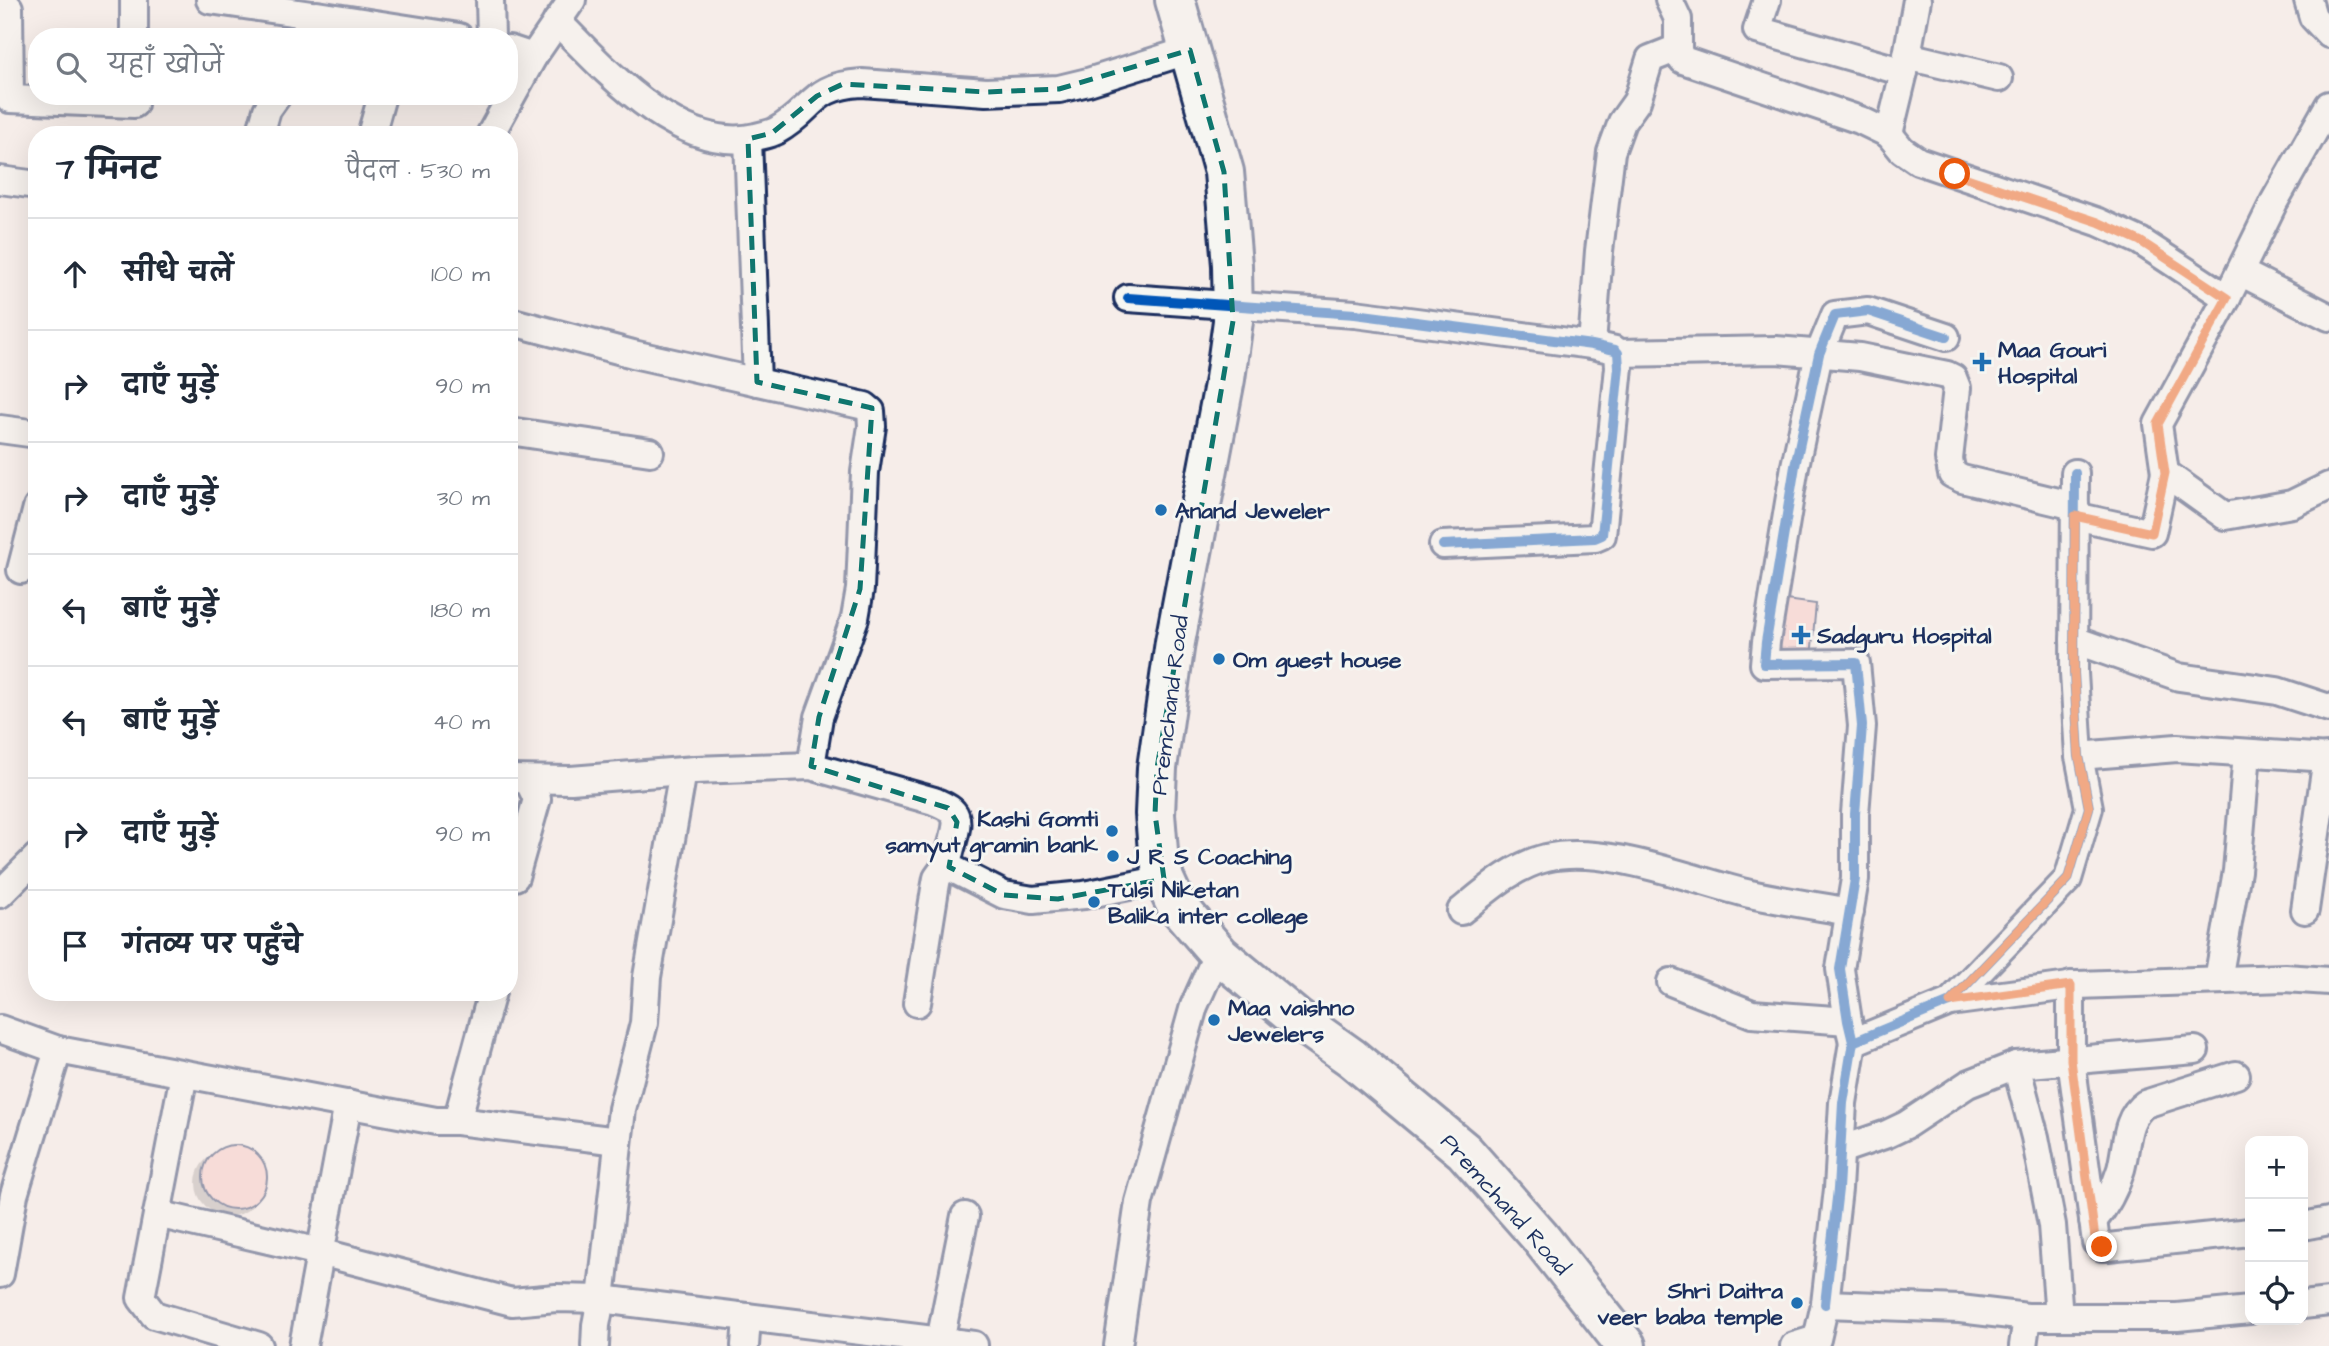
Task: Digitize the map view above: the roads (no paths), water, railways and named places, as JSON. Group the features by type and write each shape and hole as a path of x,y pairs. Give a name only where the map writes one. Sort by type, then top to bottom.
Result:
{"highway":[{"name":"Premchand Road","path":"1175,0 1226,184 1232,265 1223,305 1225,379 1175,642 1157,768 1155,814 1158,851 1155,881 1160,910 1175,932 1211,968 1379,1100 1429,1144 1486,1200 1561,1282 1608,1346"},
{"name":"Premchand Road","path":"1155,881 1220,955 1297,1019 1352,1058 1464,1151 1539,1236 1626,1346"}],"street":[{"path":"134,0 134,28"},
{"path":"210,0 309,26 339,28"},
{"path":"491,0 491,28"},
{"path":"1669,0 1678,19 1679,56 1689,63 1860,120 1889,134 1902,150 1918,161 2098,222 2140,241 2227,298"},
{"path":"1767,0 1757,30 1905,64 1999,78"},
{"path":"1889,134 1917,0"},
{"path":"2308,0 2312,17 2329,34"},
{"path":"0,9 9,8 10,99 28,100"},
{"path":"521,53 564,10 603,68 661,114 687,129 708,137 729,140 772,133 790,123 817,96 843,84 986,92 1059,89 1190,50"},
{"path":"1592,345 1607,178 1617,133 1637,101 1650,59 1678,48"},
{"path":"263,126 271,105"},
{"path":"374,126 379,105"},
{"path":"493,126 501,105"},
{"path":"1128,298 1355,314 1610,347 1618,353 1776,350 1860,357 1953,378 1956,394 1949,459 1952,474 2152,533 2165,473 2158,424 2227,298 2274,202 2329,105"},
{"path":"748,139 757,382"},
{"path":"0,180 28,184"},
{"path":"2240,272 2329,317"},
{"path":"1794,1346 1817,1339 1825,1304 1850,1032 1840,969 1855,879 1855,814 1863,726 1856,663 1764,664 1789,498 1819,354 1835,315 1868,311 1946,337"},
{"path":"518,323 633,354 865,406 871,411 865,472 860,589 855,618 819,718 810,766"},
{"path":"1443,544 1595,538 1602,535 1619,367 1618,353"},
{"path":"0,429 28,433"},
{"path":"518,432 650,452"},
{"path":"1950,1002 2068,879 2089,808 2079,756 2074,640 2075,473"},
{"path":"2165,473 2225,516 2292,504 2329,486"},
{"path":"21,570 28,543"},
{"path":"2074,640 2179,677 2277,691 2329,708"},
{"path":"2079,756 2177,748 2328,757 2305,910"},
{"path":"2218,980 2237,871 2246,753"},
{"path":"519,780 571,780 683,771 810,766 934,801 953,812 957,822 947,864 937,878 917,1003"},
{"path":"596,1346 596,1325 622,1109 644,1023 647,977 683,771"},
{"path":"518,866 537,799 519,780"},
{"path":"1461,911 1504,877 1528,864 1549,858 1572,856 1600,857 1633,863 1751,894 1850,912"},
{"path":"947,864 952,870 1004,895 1033,900 1084,895 1155,881"},
{"path":"0,894 28,866"},
{"path":"1118,1346 1139,1202 1194,1006 1211,968"},
{"path":"1671,982 1752,1014 1850,1032 1950,1002 2071,985 2285,978 2329,981"},
{"path":"2071,985 2071,1060 2096,1242 2102,1247 2245,1233"},
{"path":"457,1121 490,1001"},
{"path":"0,1029 58,1050 436,1121 457,1121 618,1141"},
{"path":"1,1265 14,1195 58,1050"},
{"path":"1840,1150 1906,1125 1968,1084 2015,1065 2195,1050"},
{"path":"2015,1065 2035,1137 2052,1225 2059,1317"},
{"path":"184,1074 141,1298 154,1315 259,1346"},
{"path":"2093,1221 2108,1203 2121,1168 2131,1120 2139,1108 2236,1075"},
{"path":"303,1346 348,1104"},
{"path":"157,1214 320,1252 512,1302 601,1298 974,1345"},
{"path":"940,1341 965,1216"},
{"path":"2308,1225 2329,1221"},
{"path":"2308,1305 2329,1303"},
{"path":"1825,1304 1960,1310 2027,1317 2177,1317 2245,1310"},
{"path":"745,1346 747,1317"},
{"path":"2023,1346 2027,1317"}],"place":[{"name":"Maa Gouri Hospital","path":"1982,362"},
{"name":"Anand Jeweler","path":"1161,510"},
{"name":"Sadguru Hospital","path":"1801,635"},
{"name":"Om guest house","path":"1219,659"},
{"name":"Kashi Gomti samyut gramin bank","path":"1112,831"},
{"name":"J R S Coaching","path":"1113,856"},
{"name":"Tulsi Niketan Balika inter college","path":"1094,902"},
{"name":"Maa vaishno Jewelers","path":"1214,1020"},
{"name":"Shri Daitra veer baba temple","path":"1797,1303"}]}
